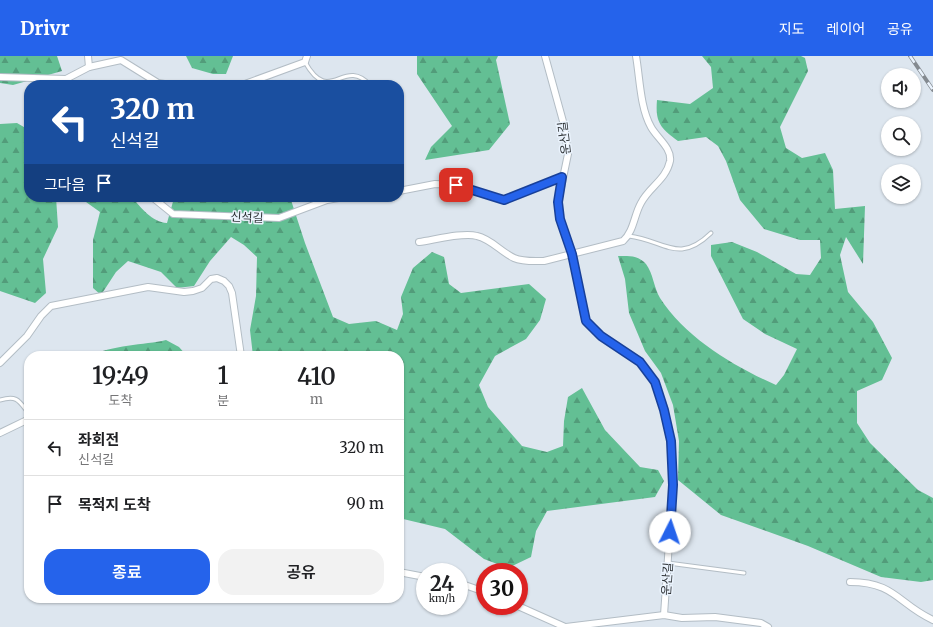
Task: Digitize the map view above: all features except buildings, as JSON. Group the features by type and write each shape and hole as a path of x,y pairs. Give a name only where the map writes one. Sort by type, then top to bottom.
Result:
{"street":[{"path":"88,56 89,67"},
{"name":"운산길","path":"545,56 564,125 568,154 558,202 560,219 572,254 586,321 601,336 640,362 655,382 664,410 671,441 673,485 664,615"},
{"path":"419,242 465,235 477,235 489,241 514,258 522,261 544,261 614,245 624,241 629,236 643,200 660,182 670,160 670,154 652,129 647,119 636,56"},
{"path":"254,80 306,59"},
{"path":"0,77 66,79 89,67 121,60 152,80"},
{"path":"404,190 435,184 456,185 504,200 562,177"},
{"name":"신석길","path":"158,202 173,214 279,218 322,202"},
{"path":"0,363 27,336 41,316 51,306 148,287 184,292 193,291 202,288 211,279 217,278 224,281 229,286 232,293 240,351"},
{"path":"0,433 24,421"},
{"path":"404,573 416,575"},
{"path":"850,582 866,582 885,588 933,620"},
{"path":"528,610 566,627 664,615 682,618 715,617 760,624 768,627"}],"lane":[{"path":"306,59 312,74 322,80 336,75"},
{"path":"360,72 366,80"},
{"path":"629,236 645,238 661,246 678,250 696,245 711,233"},
{"path":"0,400 10,397 15,398 24,408"},
{"path":"668,562 744,574"}],"green space":[{"path":"0,56 57,56 62,71 30,80 24,80 24,82 13,85 0,83"},
{"path":"186,56 233,56 226,74 213,74 192,68"},
{"path":"417,56 498,56 496,60 510,124 489,150 425,160 431,147 452,126 417,74"},
{"path":"702,56 801,56 805,58 808,71 780,127 786,148 802,158 825,153 833,170 835,209 865,206 863,264 846,237 840,255 848,292 873,322 892,358 882,380 857,391 857,423 870,443 918,490 933,498 933,580 921,582 881,577 808,546 721,515 678,480 679,441 673,405 661,373 645,351 629,313 625,279 618,256 630,256 637,258 646,264 660,298 683,326 697,338 727,360 776,385 784,375 797,349 765,334 743,319 711,256 711,245 732,242 757,252 796,274 810,275 821,258 820,240 800,240 764,229 740,200 726,161 718,146 706,137 678,141 660,124 657,114 657,100 690,104 713,88 711,67"},
{"path":"17,123 24,127 24,202 56,202 58,227 43,259 46,293 35,303 0,291 0,124"},
{"path":"86,202 136,202 143,210 156,220 167,223 173,202 292,202 305,243 333,317 349,324 376,321 397,330 403,314 401,297 413,268 432,252 444,257 449,284 461,293 529,284 546,299 540,320 526,339 495,356 479,385 488,407 522,446 547,452 563,446 564,421 568,397 582,388 605,430 640,467 658,470 664,481 655,497 547,511 536,531 531,557 518,563 495,563 484,559 445,529 404,519 404,351 252,351 250,330 256,296 257,257 244,245 231,237 210,261 194,286 177,288 161,272 128,261 116,272 101,295 93,288 93,240 100,212"},
{"path":"166,340 179,347 183,351 104,351 118,347"}],"railway":[{"path":"910,56 933,90"}],"route":[{"path":"456,185 504,200 562,177 558,202 560,219 572,254 586,321 601,336 640,362 655,382 664,410 671,441 673,485 670,532"}]}
